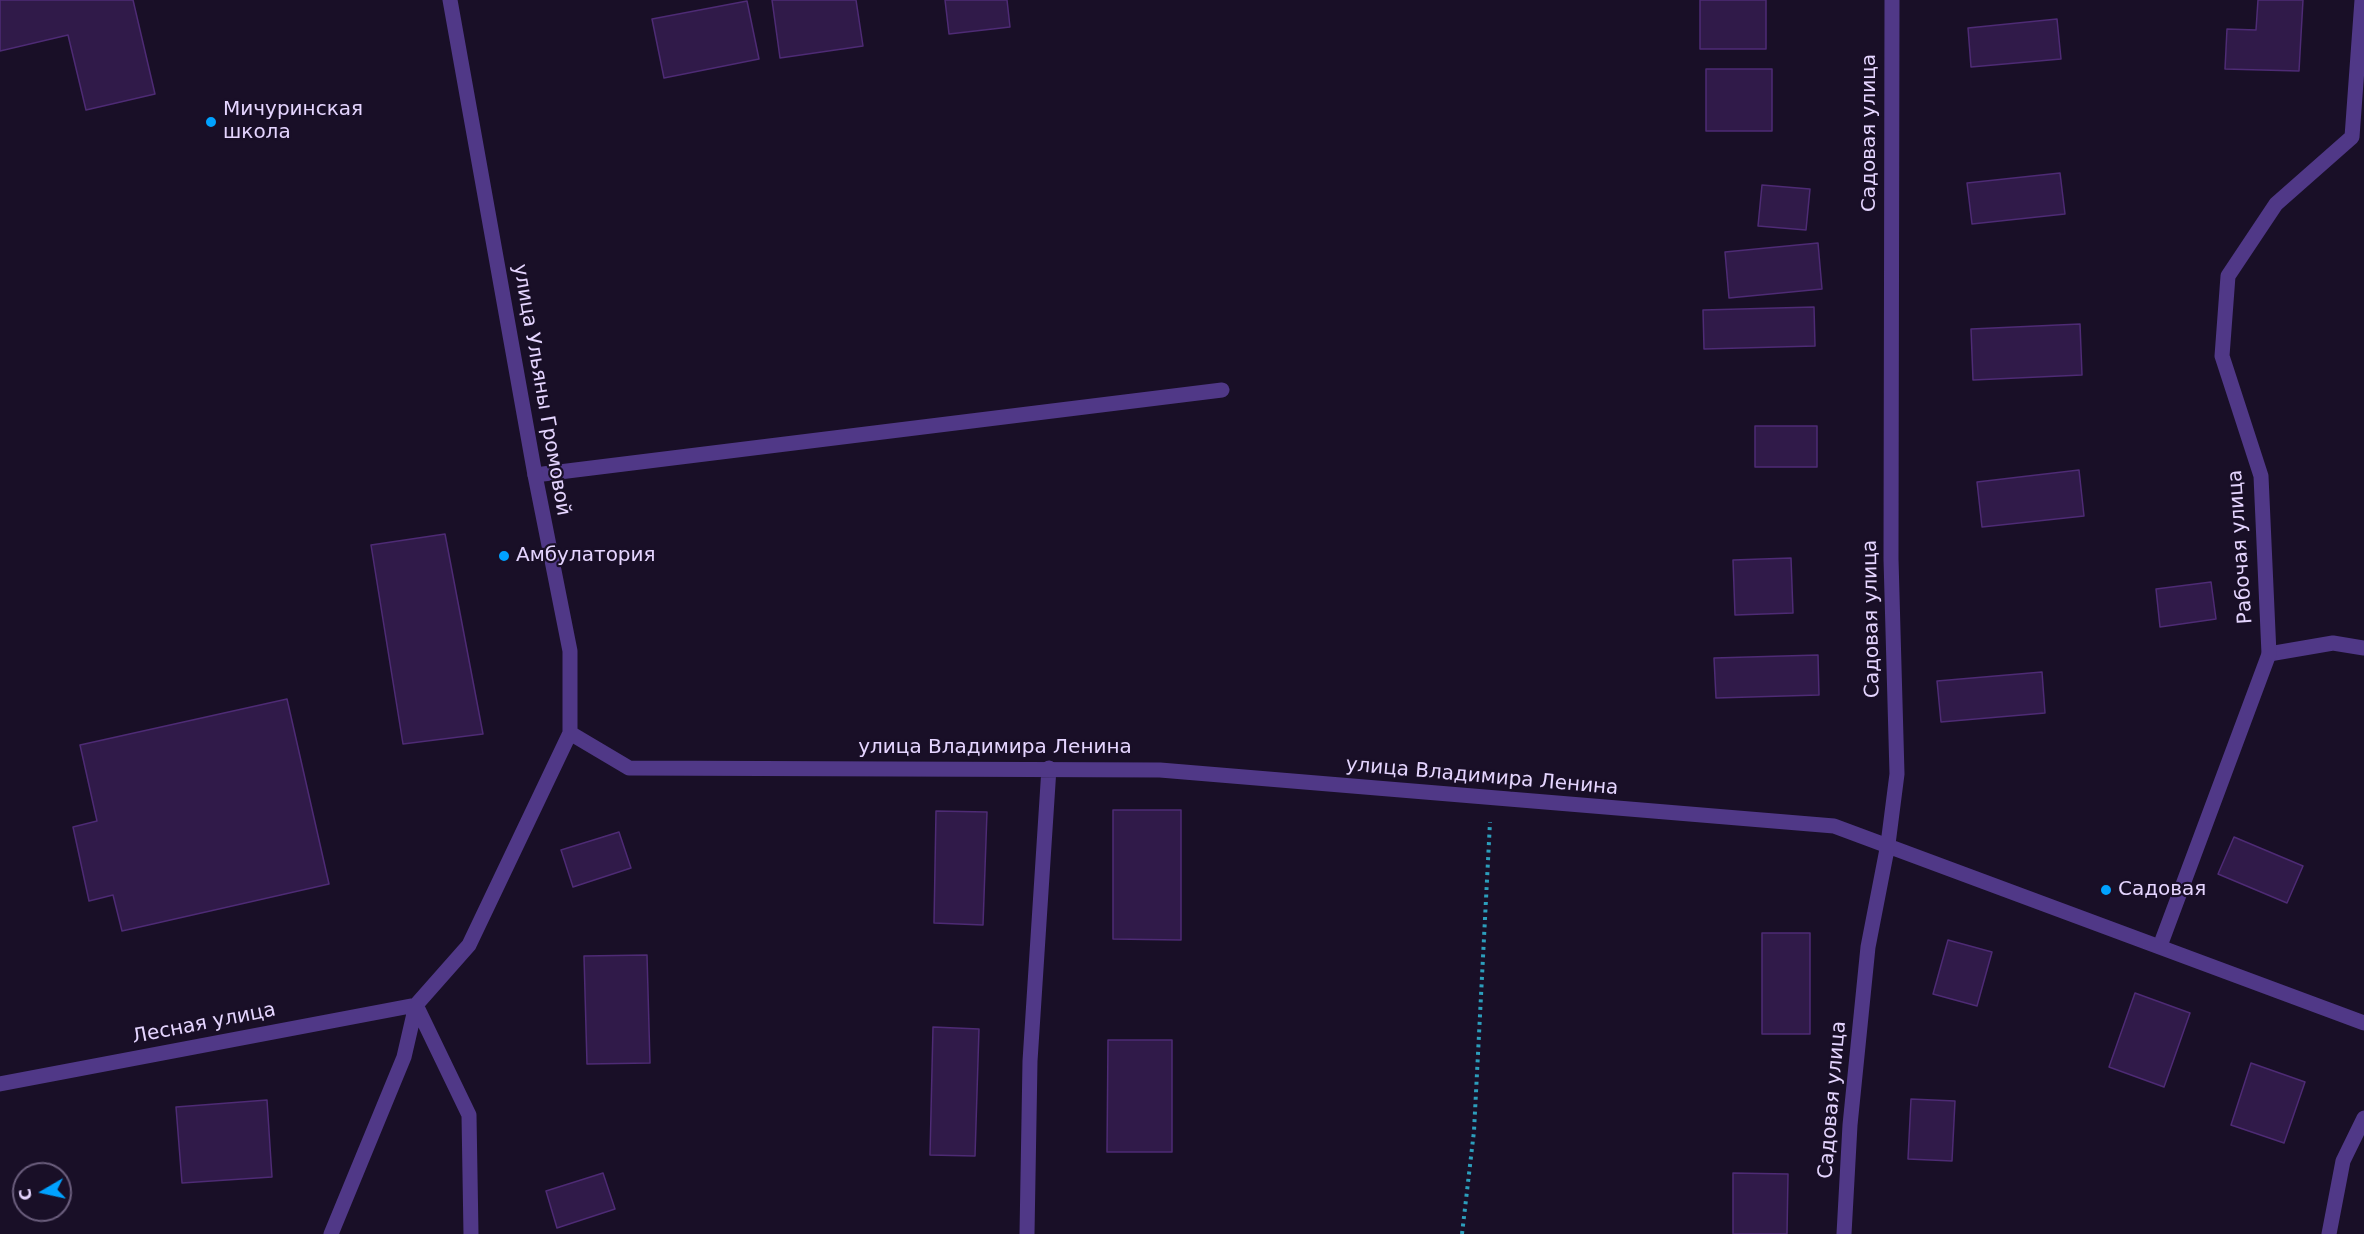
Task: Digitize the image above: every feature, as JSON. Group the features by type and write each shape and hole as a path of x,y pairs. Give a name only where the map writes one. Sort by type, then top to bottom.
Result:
{"street":[{"name":"улица Ульяны Громовой","path":"331,1234 404,1057 416,1005 469,945 570,733 570,651 535,475 450,0"},
{"name":"Садовая улица","path":"1844,1234 1850,1125 1868,947 1897,774 1891,559 1892,0"},
{"name":"Рабочая улица","path":"2160,946 2269,654 2261,476 2222,356 2228,276 2276,204 2352,137 2362,0"},
{"path":"535,475 1222,390"},
{"path":"2269,654 2333,643 2364,648"},
{"name":"улица Владимира Ленина","path":"570,733 629,768 1160,770 1834,826 2364,1023"},
{"path":"1027,1234 1030,1061 1049,768"},
{"path":"416,1005 470,1115 471,1234"},
{"name":"Лесная улица","path":"0,1084 416,1005"},
{"path":"2329,1234 2343,1161 2364,1118"}],"path":[{"path":"1462,1234 1474,1131 1491,799"}],"building":[{"path":"0,0 133,0 155,94 86,110 68,35 0,51"},
{"path":"772,0 856,0 863,46 780,58"},
{"path":"945,0 1007,0 1010,27 949,34"},
{"path":"1700,0 1766,0 1766,49 1700,49"},
{"path":"2258,0 2303,0 2299,71 2225,69 2227,29 2256,30"},
{"path":"747,1 759,59 664,78 652,19"},
{"path":"2057,19 2061,59 1971,67 1968,28"},
{"path":"1706,69 1772,69 1772,131 1706,131"},
{"path":"2060,173 2065,214 1972,224 1967,183"},
{"path":"1762,185 1810,189 1806,230 1758,226"},
{"path":"1818,243 1822,289 1729,298 1725,252"},
{"path":"1814,307 1815,346 1704,349 1703,310"},
{"path":"2080,324 2082,375 1973,380 1971,329"},
{"path":"1755,426 1817,426 1817,467 1755,467"},
{"path":"2079,470 2084,516 1982,527 1977,482"},
{"path":"445,534 483,734 403,744 371,545"},
{"path":"1791,558 1793,613 1735,615 1733,560"},
{"path":"2211,582 2216,619 2160,627 2156,589"},
{"path":"1818,655 1819,695 1716,698 1714,658"},
{"path":"2042,672 2045,713 1941,722 1937,681"},
{"path":"287,699 329,884 122,931 113,895 89,901 73,827 97,821 80,745"},
{"path":"1113,810 1181,810 1181,940 1113,939"},
{"path":"936,811 987,812 983,925 934,923"},
{"path":"619,832 631,868 573,887 561,850"},
{"path":"2234,837 2303,866 2287,903 2218,874"},
{"path":"1762,933 1810,933 1810,1034 1762,1034"},
{"path":"1948,940 1992,952 1977,1006 1933,994"},
{"path":"647,955 650,1063 587,1064 584,956"},
{"path":"2135,993 2190,1013 2164,1087 2109,1067"},
{"path":"933,1027 979,1029 975,1156 930,1155"},
{"path":"1108,1040 1172,1040 1172,1152 1107,1152"},
{"path":"2251,1063 2305,1082 2284,1143 2231,1125"},
{"path":"1911,1099 1955,1101 1952,1161 1908,1159"},
{"path":"267,1100 272,1177 182,1183 176,1107"},
{"path":"603,1173 615,1209 557,1228 546,1191"},
{"path":"1733,1173 1788,1174 1787,1234 1733,1234"}],"place":[{"name":"Мичуринская школа","path":"211,122"},
{"name":"Амбулатория","path":"504,556"},
{"name":"Садовая","path":"2106,890"}]}
